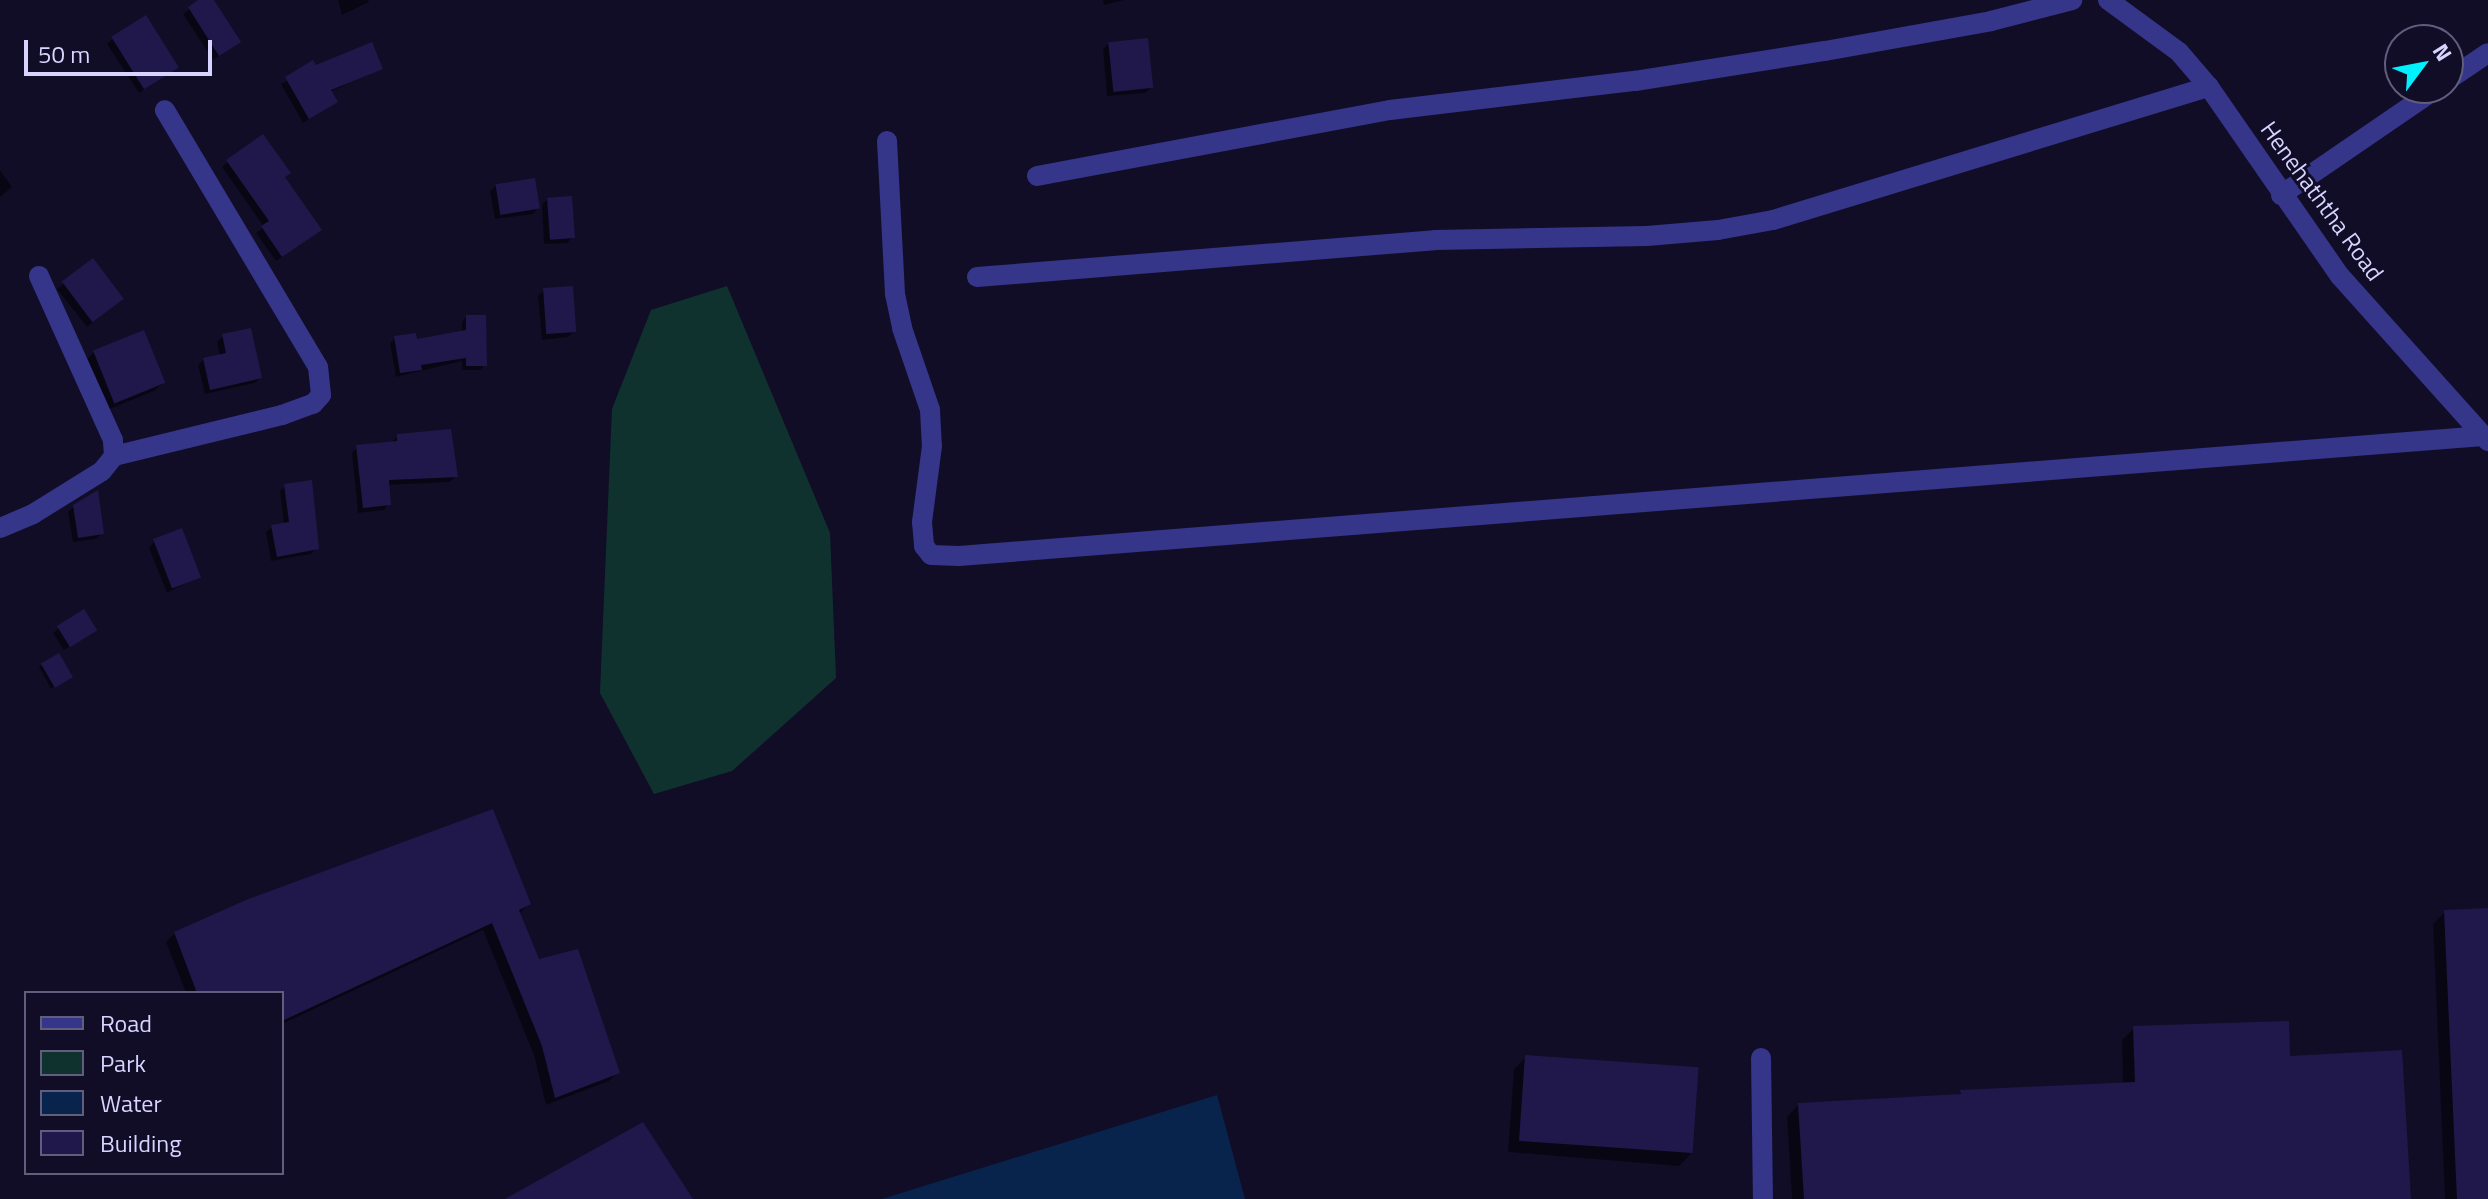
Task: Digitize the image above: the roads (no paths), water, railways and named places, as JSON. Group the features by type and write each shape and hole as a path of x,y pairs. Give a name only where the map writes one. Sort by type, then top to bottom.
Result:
{"street":[{"path":"1037,176 1390,110 1635,81 1825,51 1991,21 2072,0"},
{"name":"Henehaththa Road","path":"2108,0 2179,52 2209,87 2340,276 2486,438"},
{"path":"2464,69 2488,53"},
{"path":"977,277 1435,240 1647,236 1718,230 1773,220 2209,87"},
{"path":"2281,195 2414,104"},
{"path":"0,528 33,514 102,471 114,456 282,415 313,404 321,395 318,367 165,110"},
{"path":"887,141 895,294 902,328 930,410 932,446 922,522 924,546 931,555 975,555 2486,438"},
{"path":"39,276 113,440 114,456"},
{"path":"1761,1058 1763,1199"}],"water":[{"path":"1217,1095 1245,1199 882,1199"}]}
